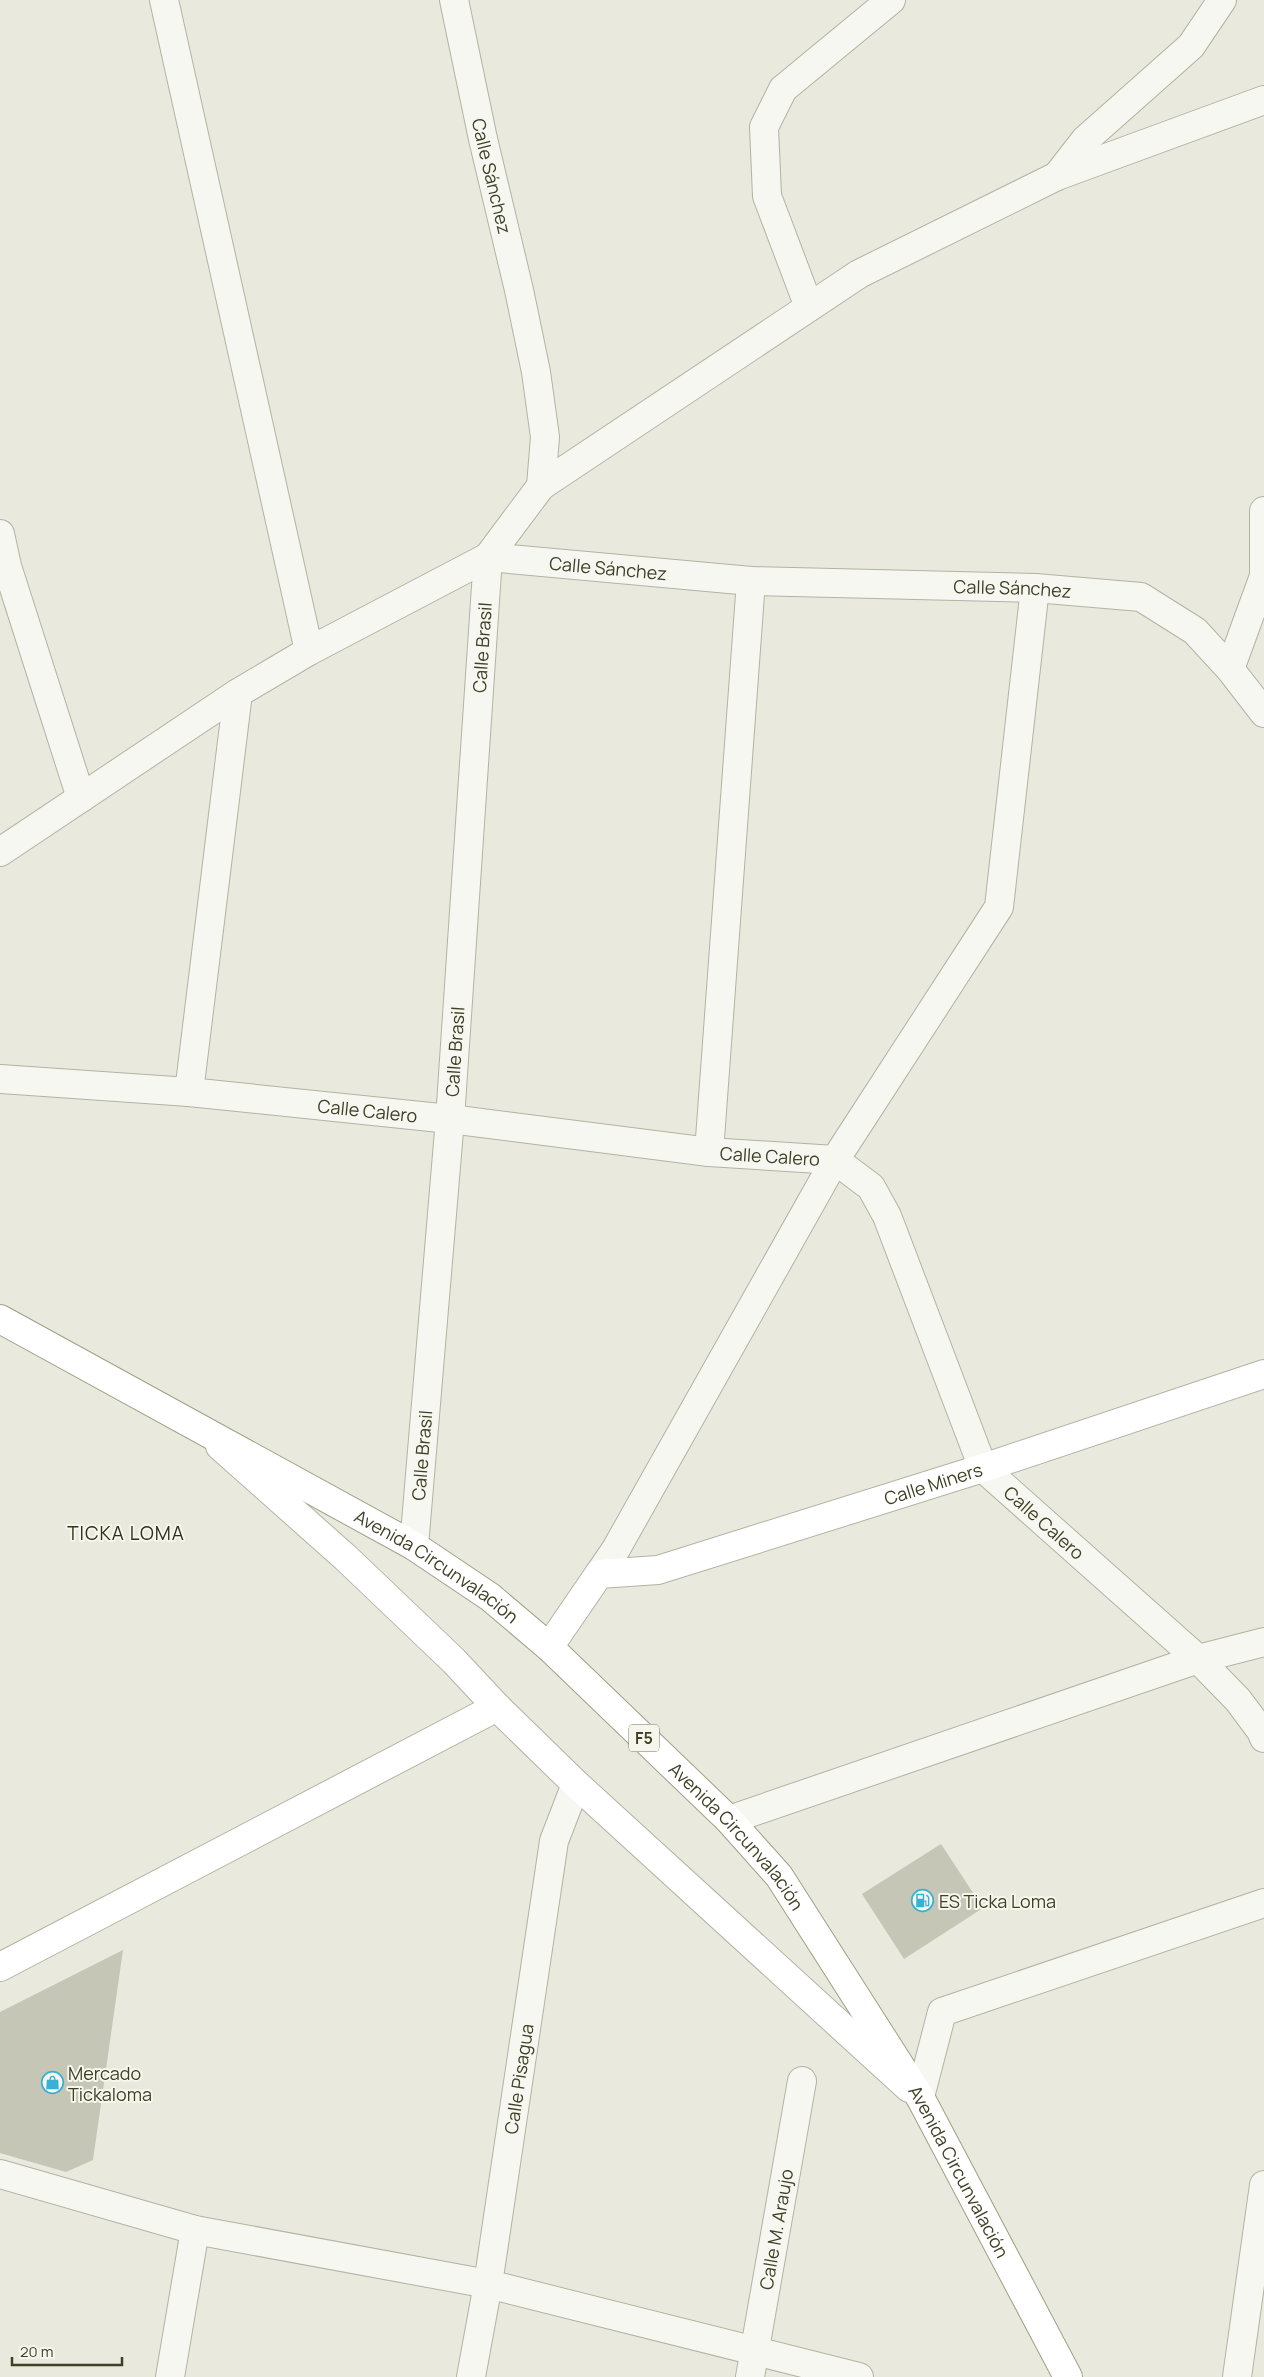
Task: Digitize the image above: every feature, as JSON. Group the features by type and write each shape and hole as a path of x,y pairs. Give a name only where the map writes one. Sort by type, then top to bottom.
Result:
{"main road":[{"name":"Avenida Circunvalación","path":"0,1319 207,1435 414,1546 490,1597 549,1647 729,1820 780,1876 920,2097 1068,2377"},
{"name":"Calle Miners","path":"599,1574 658,1570 983,1468 1264,1374"},
{"path":"207,1435 346,1558 454,1661 497,1707 576,1784 920,2097"},
{"path":"549,1647 599,1574"},
{"path":"0,1966 497,1707"}],"street":[{"path":"164,0 309,651"},
{"name":"Calle Sánchez","path":"454,0 483,140 519,290 536,372 545,437 541,486"},
{"path":"809,307 767,196 764,128 783,89 891,0"},
{"path":"1057,176 1085,140 1190,46 1222,0"},
{"path":"0,852 238,693 309,651 488,557 541,486 859,274 1057,176 1264,100"},
{"path":"1230,669 1264,576 1264,511"},
{"path":"0,534 3,566 81,798"},
{"name":"Calle Sánchez","path":"488,557 751,581 1034,588 1142,597 1195,631 1230,669 1264,713"},
{"name":"Calle Brasil","path":"414,1546 450,1119 488,557"},
{"path":"709,1152 751,581"},
{"path":"599,1574 616,1549 836,1160 999,907 1034,588"},
{"path":"189,1092 238,693"},
{"name":"Calle Calero","path":"0,1079 189,1092 450,1119 709,1152 836,1160 870,1187 888,1216 983,1468 1198,1659 1238,1700 1264,1738"},
{"path":"729,1820 1198,1659 1264,1642"},
{"name":"Calle Pisagua","path":"471,2377 488,2284 554,1841 576,1784"},
{"path":"920,2097 942,2012 1264,1904"},
{"name":"Calle M. Araujo","path":"751,2364 802,2081"},
{"path":"0,2174 195,2230 488,2284 751,2364 860,2377"},
{"path":"1237,2377 1264,2185"},
{"path":"170,2377 195,2230"}],"building":[{"name":"ES Ticka Loma","path":"941,1844 983,1908 904,1959 862,1894"},
{"name":"Mercado Tickaloma","path":"123,1950 93,2160 66,2172 0,2153 0,2012"}],"place":[{"name":"ES Ticka Loma","path":"923,1901"},
{"name":"Mercado Tickaloma","path":"52,2083"}],"district":[{"name":"TICKA LOMA","path":"126,1533"}]}
